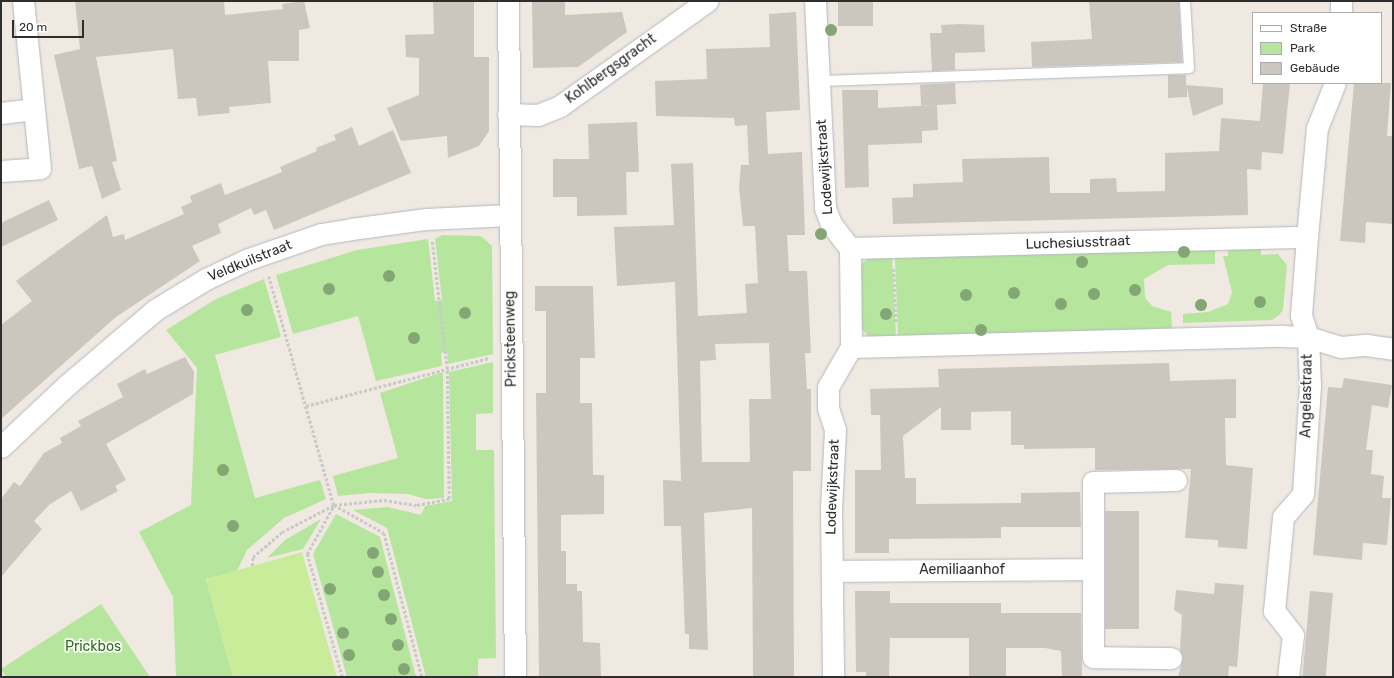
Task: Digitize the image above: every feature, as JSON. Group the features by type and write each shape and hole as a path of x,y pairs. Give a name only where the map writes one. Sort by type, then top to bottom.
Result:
{"street":[{"path":"1,171 40,168 32,109 23,1"},
{"name":"Pricksteenweg","path":"508,1 515,677"},
{"name":"Kohlbergsgracht","path":"508,114 538,115 560,106 707,1"},
{"name":"Lodewijkstraat","path":"815,1 825,208 831,224 850,248 851,347 828,388 828,408 835,430 832,571 832,677"},
{"path":"1340,12 1341,1"},
{"name":"Angelastraat","path":"1288,677 1293,635 1274,611 1283,517 1303,494 1310,386 1308,337 1301,315 1307,237 1316,128 1335,84"},
{"path":"1,113 32,109"},
{"name":"Veldkuilstraat","path":"1,447 123,335 206,279 246,260 321,234 431,219 510,215"},
{"name":"Luchesiusstraat","path":"850,248 1307,237"},
{"path":"851,347 1308,337 1342,347 1366,345 1393,349"},
{"path":"1171,658 1093,657 1093,482 1176,480"},
{"name":"Aemiliaanhof","path":"832,571 1093,569"}],"lane":[{"path":"820,81 1189,68 1185,1"}],"path":[{"path":"252,566 254,557 282,532 334,505 384,500 417,505 449,498 447,368 431,219"},
{"path":"894,248 897,347"},
{"path":"269,276 334,505 307,554 342,677"},
{"path":"306,406 447,368 511,357"},
{"path":"334,505 384,533 422,677"}],"green space":[{"path":"442,235 481,236 492,246 493,354 448,364 447,352 441,353 442,366 376,381 358,316 293,334 276,275 357,250 428,239 435,301 442,300 435,239"},
{"path":"1261,247 1261,255 1278,254 1287,265 1283,310 1279,315 1272,320 1183,323 1183,314 1208,312 1228,304 1232,292 1223,256 1228,256 1228,249"},
{"path":"1215,250 1215,264 1168,265 1144,279 1145,298 1152,306 1171,312 1172,328 898,338 895,256"},
{"path":"872,256 892,256 896,338 869,337 860,327 860,265"},
{"path":"264,279 281,337 215,355 255,498 320,480 326,499 284,518 247,550 237,571 206,579 233,677 176,677 173,597 139,532 191,505 197,368 166,330 216,299"},
{"path":"493,362 493,413 476,414 476,450 494,450 496,658 478,659 478,677 426,677 387,528 353,510 388,507 421,515 425,506 452,501 449,372"},
{"path":"443,372 444,498 426,499 408,494 370,493 338,496 333,476 398,458 380,393"},
{"path":"336,514 380,537 416,677 347,677 313,554"},
{"path":"321,519 303,549 267,558 285,540"},
{"path":"302,552 337,677 233,677 206,579"},
{"name":"Prickbos","path":"101,604 150,677 6,677 1,669"}],"building":[{"path":"75,1 224,1 225,15 283,9 282,4 304,1 310,28 299,30 299,61 268,61 271,103 229,107 230,113 198,116 196,98 178,99 173,49 96,57 117,161 112,162 121,190 102,199 92,166 79,169 54,55 80,49"},
{"path":"433,1 474,1 474,57 489,57 489,131 479,146 448,158 447,136 401,141 387,108 419,95 419,58 406,57 405,35 434,34"},
{"path":"532,1 565,1 565,15 622,12 627,32 578,67 533,68"},
{"path":"838,1 873,1 873,26 838,26"},
{"path":"1089,1 1179,1 1182,62 1032,67 1031,42 1092,39"},
{"path":"796,12 800,110 766,112 768,154 802,152 805,235 787,235 789,271 807,271 811,353 805,353 807,389 811,389 811,471 793,471 794,677 753,677 752,508 704,513 708,650 689,649 689,634 685,634 681,526 664,526 663,480 681,481 675,282 617,286 614,227 674,225 671,164 693,163 698,316 747,313 745,284 758,283 755,226 743,226 739,188 741,165 749,165 747,125 735,126 734,118 656,116 655,81 707,79 706,49 770,47 769,14","holes":["769,343 771,399 749,399 750,462 702,462 700,361 716,360 715,344"]},
{"path":"941,25 984,25 985,52 955,53 955,70 932,71 930,33 942,33"},
{"path":"1168,75 1186,75 1186,85 1223,88 1223,104 1193,116 1187,88 1187,97 1168,98"},
{"path":"955,83 956,104 921,106 920,85"},
{"path":"1391,83 1387,136 1393,136 1393,224 1366,222 1365,243 1340,241 1354,84"},
{"path":"1263,84 1290,84 1283,154 1262,152 1261,170 1247,169 1248,215 893,224 892,198 913,197 913,184 963,182 962,159 1049,157 1050,193 1090,193 1090,179 1116,178 1117,192 1165,191 1165,153 1219,151 1221,118 1260,121"},
{"path":"842,90 878,90 878,108 937,105 938,130 922,131 922,143 868,145 869,187 845,188"},
{"path":"637,122 639,172 626,172 627,215 577,216 577,197 553,197 553,159 589,159 588,124"},
{"path":"352,127 359,146 393,130 411,173 274,230 266,210 254,215 251,208 218,224 221,233 192,246 200,261 116,317 1,419 1,325 32,301 16,281 107,215 113,237 124,234 125,240 184,214 181,207 192,202 190,196 221,183 225,195 282,172 280,167 317,151 316,148 336,140 334,135"},
{"path":"49,200 58,220 1,247 1,223"},
{"path":"535,286 593,286 595,358 580,358 580,403 592,403 593,475 604,475 604,514 561,515 561,551 566,551 566,584 577,584 577,591 582,591 583,642 600,643 601,677 539,677 536,393 546,393 546,311 535,311"},
{"path":"185,357 194,372 193,394 106,444 126,480 115,486 118,491 81,511 71,491 49,505 34,521 42,529 1,577 1,499 14,482 20,486 44,453 62,443 60,438 81,426 78,421 123,397 117,384 145,369 147,374"},
{"path":"1169,363 1170,381 1236,379 1236,418 1225,418 1226,465 1253,468 1247,549 1218,547 1218,540 1185,538 1191,469 1095,470 1095,448 1024,449 1024,445 1011,445 1011,411 971,412 971,430 941,430 941,407 903,436 905,478 916,478 916,504 1021,503 1021,493 1080,492 1081,527 1001,527 1001,538 889,539 889,553 855,553 855,470 881,470 880,415 871,415 870,389 939,387 938,369"},
{"path":"1344,378 1392,385 1388,408 1372,405 1366,450 1373,450 1371,474 1384,476 1382,498 1391,498 1387,545 1363,543 1362,560 1313,555 1328,387 1342,388"},
{"path":"1105,511 1139,511 1139,629 1105,629"},
{"path":"1215,583 1244,585 1237,667 1229,666 1228,677 1178,677 1183,658 1180,650 1182,615 1174,610 1176,590 1214,594"},
{"path":"855,591 890,591 890,603 1001,603 1001,613 1081,613 1082,677 1062,677 1061,651 1045,648 1006,648 1006,677 969,677 969,638 890,638 889,677 866,677 866,672 856,672"},
{"path":"1310,591 1333,593 1326,677 1303,677"}]}
